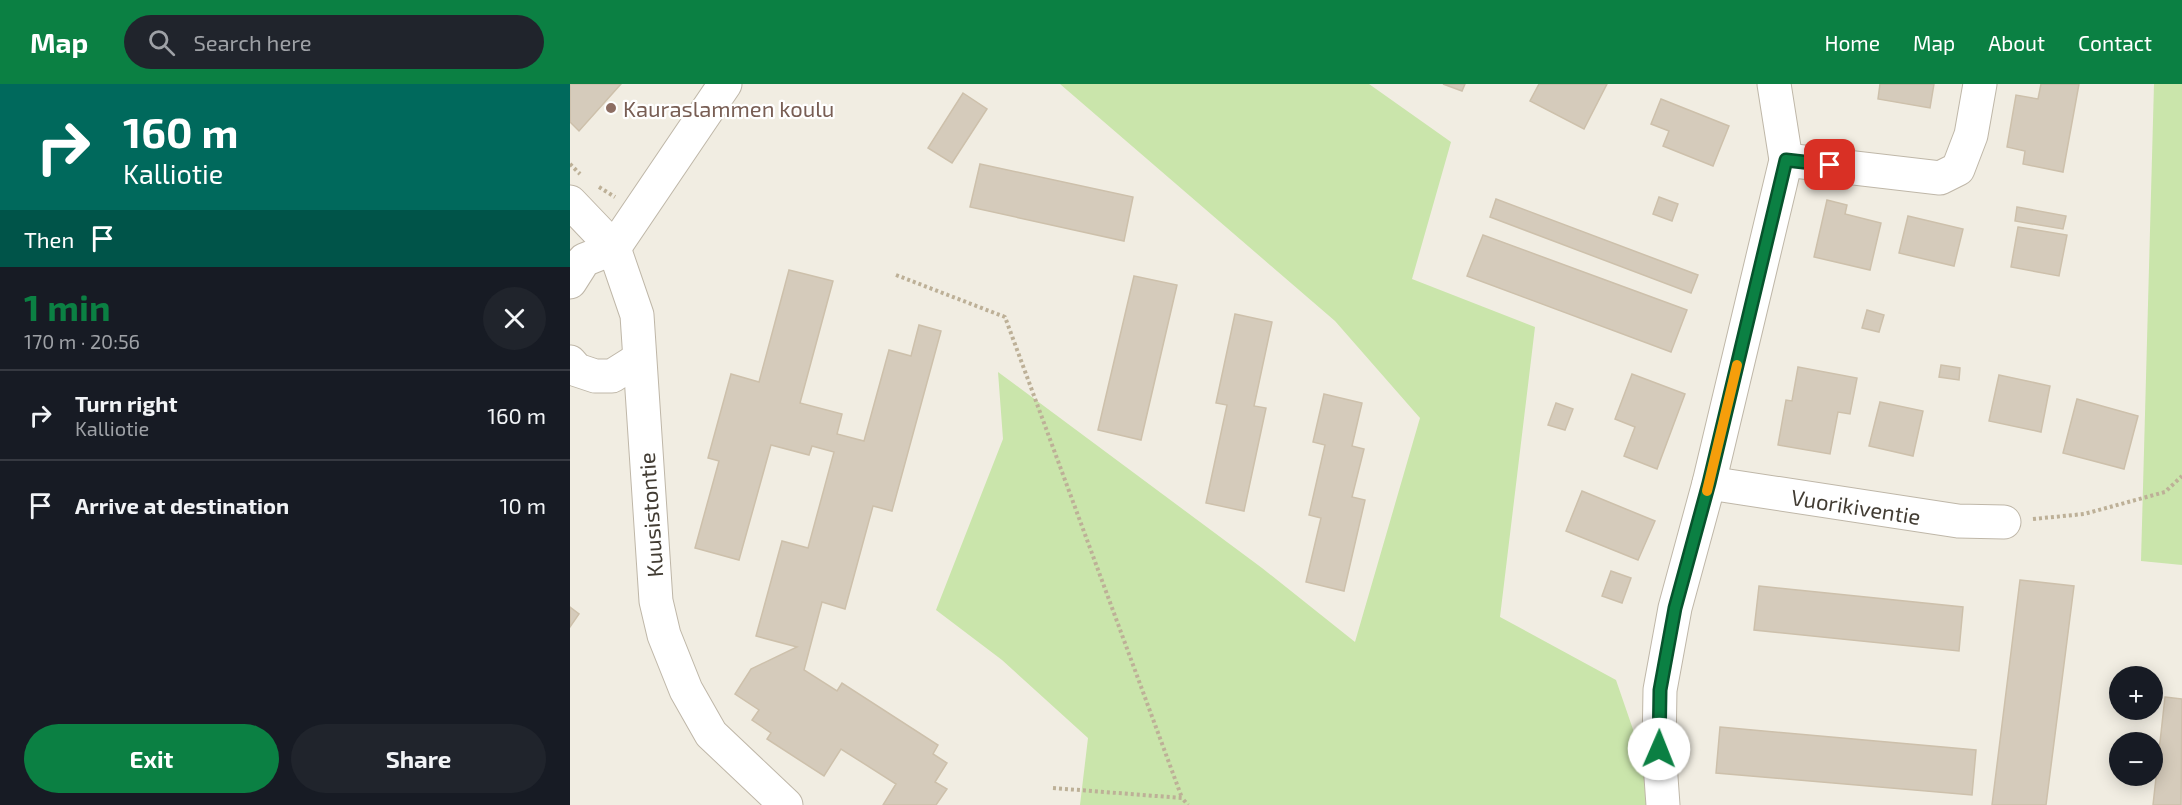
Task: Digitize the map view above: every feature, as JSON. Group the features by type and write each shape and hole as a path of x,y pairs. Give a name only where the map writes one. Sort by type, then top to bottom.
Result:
{"street":[{"path":"570,282 584,260 614,248 725,84"},
{"path":"1663,805 1659,749 1660,690 1675,608 1709,483 1786,160 1774,84"},
{"path":"1786,160 1940,178 1958,169 1971,135 1980,84"},
{"name":"Kuusistontie","path":"583,188 614,248 637,315 656,601 664,635 686,690 711,734 786,805"},
{"path":"570,362 577,370 595,376 612,376 639,359"},
{"name":"Vuorikiventie","path":"1709,483 1958,521 2004,522"}],"path":[{"path":"570,164 583,188 639,211"},
{"path":"896,275 1005,316 1182,798 1188,805"},
{"path":"2004,522 2084,514 2165,492 2182,476"},
{"path":"1053,788 1182,798"}],"green space":[{"path":"1060,84 1369,84 1451,142 1412,279 1535,327 1500,617 1616,680 1659,805 1080,805 1088,738 1002,660 936,610 1003,439 998,372 1262,568 1355,642 1420,418 1335,321"},
{"path":"2154,84 2182,84 2182,565 2141,561"}],"building":[{"path":"570,84 621,84 579,131 570,122"},
{"path":"1443,84 1465,84 1462,91"},
{"path":"1539,84 1607,84 1584,129 1530,101"},
{"path":"1880,84 1934,84 1930,108 1878,99"},
{"path":"2041,84 2079,84 2063,172 2023,164 2025,151 2007,147 2016,95 2038,99"},
{"path":"963,93 987,109 952,163 928,148"},
{"path":"1661,99 1729,126 1713,166 1663,146 1669,131 1651,124"},
{"path":"980,164 1133,197 1124,241 970,207"},
{"path":"1659,197 1678,204 1672,221 1653,214"},
{"path":"1496,199 1698,275 1691,293 1490,217"},
{"path":"1827,200 1847,205 1845,214 1881,223 1870,270 1814,257"},
{"path":"2017,207 2066,216 2063,229 2015,221"},
{"path":"1908,216 1963,229 1954,266 1899,253"},
{"path":"2018,227 2067,235 2059,276 2011,267"},
{"path":"1483,235 1687,310 1671,352 1467,276"},
{"path":"789,270 833,281 800,403 842,414 837,434 864,441 889,350 911,356 919,325 941,331 892,511 873,506 845,609 822,602 804,670 837,691 842,683 938,745 933,754 947,763 935,782 947,789 936,805 883,805 896,784 841,749 824,776 767,739 771,733 752,720 759,710 735,694 751,669 797,647 756,636 782,541 808,548 834,452 812,446 809,455 771,445 739,560 695,548 719,461 708,458 731,374 759,382"},
{"path":"1134,276 1177,285 1141,440 1098,430"},
{"path":"1867,310 1884,315 1879,332 1862,328"},
{"path":"1235,314 1272,322 1254,406 1266,408 1244,511 1206,503 1227,405 1216,403"},
{"path":"1941,365 1960,368 1959,380 1939,377"},
{"path":"1798,367 1857,378 1850,414 1838,412 1830,454 1778,445 1786,400 1792,401"},
{"path":"1632,374 1685,394 1657,469 1624,456 1635,427 1615,419"},
{"path":"1999,375 2050,386 2041,432 1989,421"},
{"path":"1324,394 1362,403 1352,446 1364,449 1352,497 1365,500 1344,591 1306,582 1321,518 1309,515 1325,445 1313,442"},
{"path":"2077,399 2138,416 2124,469 2063,453"},
{"path":"1880,402 1923,411 1913,456 1869,446"},
{"path":"1556,403 1573,409 1565,430 1548,425"},
{"path":"1582,491 1655,521 1638,560 1566,531"},
{"path":"1611,571 1631,578 1622,603 1602,596"},
{"path":"2020,580 2074,586 2046,805 1992,805"},
{"path":"1759,586 1963,607 1959,651 1754,630"},
{"path":"570,607 579,614 570,627"},
{"path":"2165,697 2182,699 2181,805 2153,805 2155,786 2163,786 2163,732 2161,732"},
{"path":"1720,727 1976,750 1972,795 1716,773"}],"slow traffic":[{"path":"1707,491 1737,365"}],"place":[{"name":"Kauraslammen koulu","path":"611,108"}],"route":[{"path":"1659,749 1660,690 1675,608 1709,483 1786,160 1830,165"}]}
